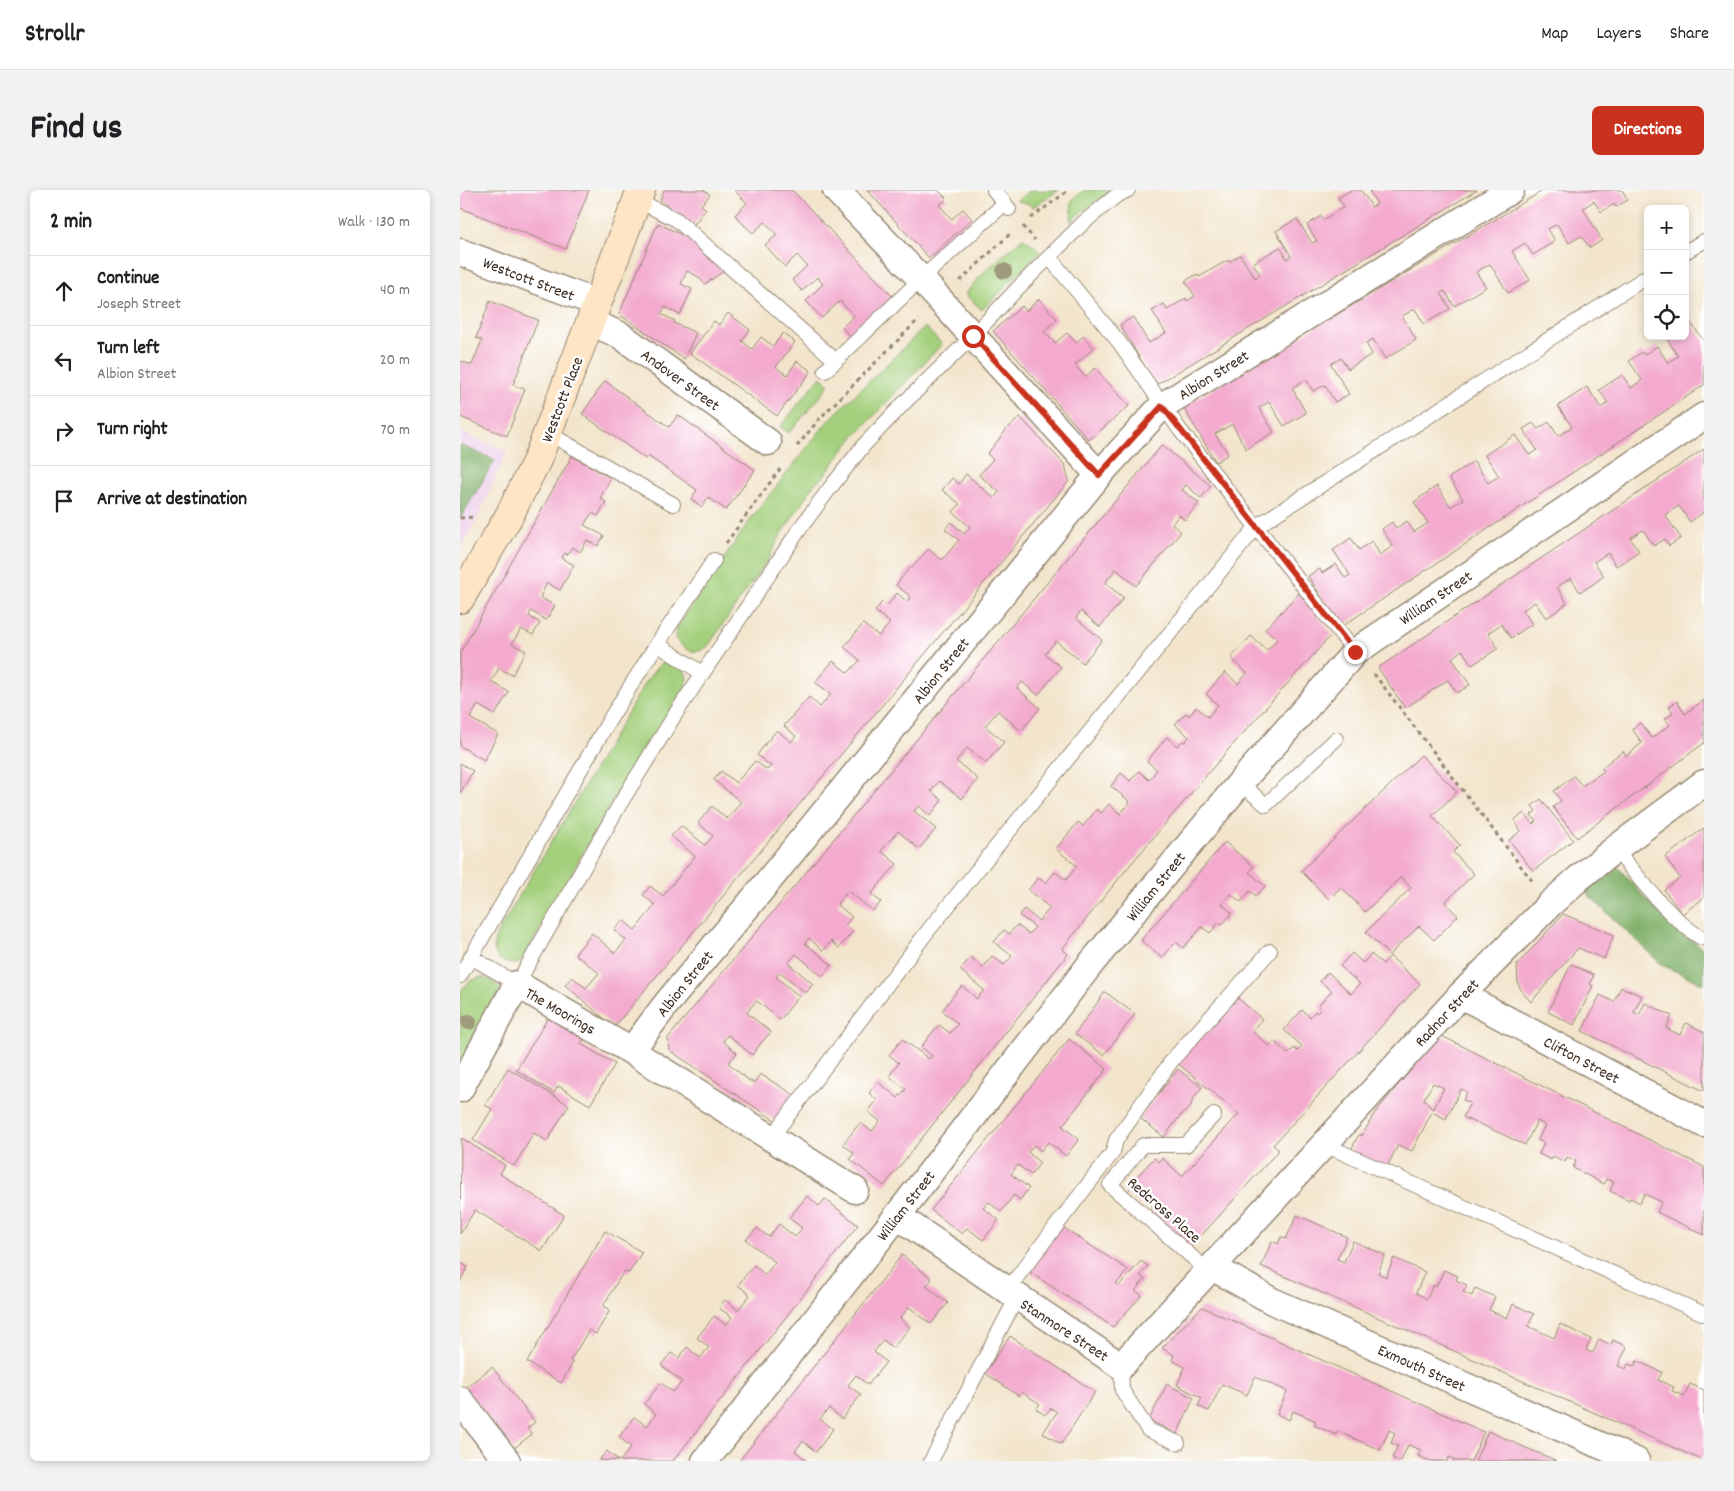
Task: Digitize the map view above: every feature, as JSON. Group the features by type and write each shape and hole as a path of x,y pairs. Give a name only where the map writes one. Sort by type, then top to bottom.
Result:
{"main road":[{"name":"Westcott Place","path":"460,599 509,516 548,433 639,195"}],"street":[{"path":"836,190 921,279 1099,475"},
{"name":"Albion Street","path":"631,1051 667,1003 1099,475 1162,406 1511,190"},
{"name":"Westcott Street","path":"460,252 594,313"},
{"name":"Andover Street","path":"594,313 620,335 768,442"},
{"name":"William Street","path":"706,1461 1089,966 1240,783 1355,651 1704,416"},
{"name":"Radnor Street","path":"1210,1269 1460,995 1550,904 1579,878 1704,783"},
{"name":"The Moorings","path":"460,1089 517,984 631,1051"},
{"name":"Clifton Street","path":"1460,995 1704,1124"},
{"path":"631,1051 855,1190"},
{"name":"Stanmore Street","path":"897,1216 1121,1366 1210,1269"},
{"name":"Exmouth Street","path":"1210,1269 1272,1301 1636,1461"},
{"path":"460,1400 507,1461"}],"lane":[{"path":"639,195 677,220 830,366 921,279 1011,211 994,190"},
{"path":"471,957 517,984 620,804 702,673 801,527 830,488 864,445 973,336 1044,252 1116,196 1128,190"},
{"path":"1688,250 1704,240"},
{"path":"1044,252 1119,342 1162,406 1355,651"},
{"path":"771,1138 933,924 1256,526 1644,279"},
{"path":"548,433 673,504"},
{"path":"460,976 613,714 657,644 714,560"},
{"path":"657,644 702,673"},
{"path":"1240,783 1266,805 1336,739"},
{"path":"1615,850 1665,909 1687,929 1701,938"},
{"path":"930,1461 1012,1294 1113,1152 1116,1140 1173,1059 1270,951"},
{"name":"Redcross Place","path":"1210,1269 1110,1185 1143,1146 1186,1146 1214,1115"},
{"path":"1323,1144 1704,1314"},
{"path":"1121,1366 1122,1390 1148,1430 1178,1443"}],"path":[{"path":"1030,219 1069,190"},
{"path":"1011,211 1044,252"},
{"path":"794,450 821,417 939,300 1004,239 1022,225"},
{"path":"714,560 783,465"},
{"path":"460,518 478,517"},
{"path":"1355,651 1550,904"}],"shaded area":[{"path":"460,432 507,451 478,517 460,549"}],"green space":[{"path":"1031,190 1059,190 1033,207 1027,203 1017,201"},
{"path":"1084,190 1113,190 1081,212 1071,222 1072,200"},
{"path":"1023,238 1040,252 982,310 965,294 986,270"},
{"path":"925,327 942,344 851,440 822,478 815,483 779,538 769,558 708,646 699,651 691,651 684,647 676,640 676,629 753,516 828,421"},
{"path":"820,377 829,384 820,397 789,433 780,427"},
{"path":"460,445 495,460 460,519"},
{"path":"666,662 679,666 685,672 686,685 656,734 647,740 524,957 517,964 503,962 494,950 498,932 647,680 660,664"},
{"path":"1617,866 1668,921 1691,941 1704,949 1704,984 1662,965 1583,890"},
{"path":"481,977 490,980 501,988 460,1069 460,991 470,981"}],"building":[{"path":"460,190 589,190 566,249 460,208"},
{"path":"664,190 704,190 710,195 701,205 706,209 693,226 660,200"},
{"path":"734,190 792,190 893,297 850,337 842,327 854,316 840,301 822,318 806,301 823,284 817,277 802,291 792,280 807,266 797,255 785,267 765,245 777,235 765,222 753,233 744,225 735,215 747,203"},
{"path":"867,190 938,190 947,199 939,205 952,219 963,209 972,219 929,258"},
{"path":"1351,190 1361,190 1372,207 1377,204 1370,192 1372,190 1477,190 1156,385 1120,325 1133,317 1149,343 1166,333 1152,311 1164,304 1167,310 1186,298 1187,301 1195,296 1185,281 1197,274 1199,277 1240,255 1255,278 1260,275 1253,263 1280,247 1287,259 1291,256 1276,231 1297,219 1312,243 1317,241 1307,225 1321,216 1323,220 1344,207 1338,198"},
{"path":"1544,190 1622,190 1628,200 1616,207 1614,204 1601,212 1594,201 1583,208 1602,240 1590,248 1581,236 1569,243 1557,224 1548,229 1555,241 1533,255 1525,243 1512,251 1530,280 1508,293 1490,264 1476,272 1486,287 1454,306 1445,291 1441,293 1450,309 1424,324 1415,309 1402,316 1416,340 1385,359 1373,339 1366,343 1372,354 1348,369 1341,358 1331,364 1349,394 1335,402 1325,385 1313,391 1306,379 1292,388 1306,413 1284,426 1269,402 1259,408 1274,432 1246,449 1232,424 1215,434 1228,454 1216,462 1183,407"},
{"path":"658,223 688,238 725,270 705,284 697,276 687,271 681,284 692,289 680,315 665,307 661,314 675,321 674,323 696,333 684,359 619,314"},
{"path":"1039,299 1057,319 1044,331 1049,337 1055,343 1067,333 1076,343 1083,336 1094,348 1075,365 1085,377 1095,368 1129,406 1089,440 993,331 1022,306 1026,311"},
{"path":"490,301 538,320 513,385 525,389 507,436 460,417 460,361 472,365 482,340 476,338"},
{"path":"728,313 750,330 742,341 752,349 761,337 773,346 783,333 795,342 776,367 781,371 787,375 797,361 811,371 777,416 690,353 714,321 719,325"},
{"path":"1689,320 1704,339 1704,385 1341,627 1308,576 1320,569 1322,573 1336,564 1345,578 1350,575 1333,550 1351,538 1359,550 1372,541 1380,555 1393,546 1382,529 1392,522 1396,528 1407,521 1414,532 1428,523 1414,502 1437,486 1451,507 1463,499 1449,478 1474,461 1488,483 1499,476 1485,455 1515,435 1529,455 1537,450 1523,429 1533,423 1538,429 1549,422 1558,436 1572,427 1558,406 1587,387 1601,408 1608,403 1599,390 1622,375 1631,388 1642,380 1629,361 1642,352 1644,355 1657,346 1668,363 1678,356 1668,340 1689,340"},
{"path":"605,381 669,427 678,415 755,470 726,510 708,497 702,507 691,499 697,490 648,456 646,459 582,414"},
{"path":"1020,417 1065,465 1069,481 614,1027 565,985 572,977 586,988 599,973 575,954 592,933 615,953 626,940 614,930 623,920 635,930 655,905 643,895 650,886 663,896 695,856 671,836 681,826 705,845 713,836 698,823 712,806 727,819 741,802 714,780 721,771 736,783 755,761 767,770 771,766 757,755 766,743 777,730 791,742 796,736 784,726 809,697 820,707 831,694 815,682 833,661 848,673 860,660 844,647 863,624 879,636 890,623 875,611 882,602 887,606 897,593 907,602 911,597 896,585 911,566 912,568 928,549 942,560 959,540 945,529 951,522 964,534 970,527 953,512 960,504 942,490 952,478 959,484 966,474 994,498 999,492 979,475 993,459 987,454 1007,429"},
{"path":"1162,445 1211,486 1201,498 1186,485 1182,490 1199,503 1185,520 1179,515 1172,524 1181,532 1136,586 1116,569 1105,583 1124,598 1100,627 1081,611 1076,618 1102,640 1083,663 1056,641 1045,654 1061,667 1038,695 1022,682 1017,688 1040,708 1021,731 998,711 985,726 1004,742 986,763 967,748 956,761 978,779 962,799 939,781 931,791 942,800 930,816 919,806 914,811 936,829 919,849 898,831 881,851 897,864 871,894 881,902 873,911 848,891 837,904 852,917 845,925 853,931 839,948 831,941 823,951 809,938 805,943 832,965 822,976 796,954 788,963 813,984 806,993 780,972 776,977 799,996 780,1020 757,1001 751,1007 747,1013 771,1032 752,1055 728,1035 723,1041 737,1053 728,1063 747,1079 754,1083 760,1074 796,1096 779,1123 669,1050 668,1038"},
{"path":"1704,449 1704,489 1702,491 1704,495 1704,512 1690,522 1679,506 1665,515 1681,538 1669,546 1665,539 1654,546 1643,530 1630,538 1639,551 1616,566 1608,553 1594,562 1604,576 1592,585 1580,592 1571,578 1557,587 1567,603 1558,610 1546,618 1535,602 1523,610 1532,624 1511,638 1501,624 1488,633 1498,648 1485,657 1472,665 1462,650 1452,658 1470,685 1457,693 1448,680 1405,708 1378,668"},
{"path":"572,456 611,478 600,498 606,502 598,516 592,513 584,525 604,536 598,546 587,540 580,552 572,547 567,555 565,553 561,558 574,565 560,590 547,583 540,597 555,606 546,620 531,611 529,616 540,623 533,635 521,629 512,644 526,651 512,675 499,668 491,682 509,692 495,715 478,705 470,718 498,734 484,760 460,746 460,653"},
{"path":"1299,593 1332,634 1228,750 1130,865 1062,949 1068,954 884,1186 850,1159 854,1153 843,1144 860,1123 872,1131 880,1121 868,1112 877,1100 869,1093 878,1082 898,1098 906,1089 889,1076 899,1063 889,1055 902,1039 929,1059 932,1056 921,1047 931,1034 939,1025 950,1033 958,1024 942,1011 952,997 962,986 977,999 984,990 960,970 971,957 983,968 992,956 1004,965 1012,956 994,942 1004,930 1009,934 1017,925 1029,934 1035,927 1019,915 1024,909 1039,921 1050,908 1028,890 1038,878 1046,883 1055,872 1066,880 1077,866 1056,849 1078,822 1083,826 1097,809 1101,813 1109,804 1120,814 1130,802 1111,786 1121,773 1130,781 1139,771 1149,780 1157,770 1147,761 1167,737 1177,746 1183,741 1185,742 1189,737 1175,724 1186,713 1189,716 1196,707 1208,717 1218,705 1206,694 1225,672 1238,684 1247,673 1231,658 1251,636 1267,651 1277,639 1265,629"},
{"path":"1704,700 1704,743 1577,838 1553,807 1561,801 1554,791 1574,776 1582,786 1604,771 1601,768 1623,751 1626,756 1642,743 1632,729 1640,723 1652,738 1670,725 1665,719 1673,713 1669,707 1677,701 1685,714"},
{"path":"1421,755 1457,792 1432,816 1460,845 1453,852 1474,874 1445,902 1458,916 1434,940 1419,926 1389,955 1366,932 1411,888 1401,877 1365,912 1341,887 1329,899 1301,871"},
{"path":"460,763 473,771 460,793"},
{"path":"1541,799 1573,840 1533,871 1509,840 1521,831 1514,820 1524,813 1533,824 1536,821 1531,815 1536,811 1532,806"},
{"path":"1704,828 1704,898 1682,914 1664,890 1680,878 1665,857"},
{"path":"1225,842 1254,867 1249,872 1265,886 1256,896 1250,891 1241,902 1231,894 1222,904 1232,913 1222,925 1219,922 1210,933 1202,927 1183,948 1176,942 1162,958 1141,940"},
{"path":"1563,914 1614,935 1604,959 1578,948 1531,1002 1518,984 1517,965"},
{"path":"1352,953 1363,963 1371,954 1383,964 1390,956 1420,984 1273,1145 1279,1150 1191,1247 1150,1210 1153,1206 1148,1202 1143,1207 1127,1192 1133,1185 1131,1183 1154,1158 1158,1162 1162,1158 1182,1176 1239,1114 1175,1061 1234,995 1262,1019 1252,1031 1269,1046 1274,1041 1288,1054 1294,1048 1298,1051 1302,1046 1284,1030 1302,1010 1310,1017 1315,1011 1317,1013 1321,1009 1318,1006 1332,991 1320,981 1328,972 1351,994 1360,984 1340,966"},
{"path":"1571,964 1594,975 1590,984 1593,986 1574,1025 1548,1012"},
{"path":"1621,987 1642,996 1634,1012 1639,1015 1645,1003 1672,1016 1666,1028 1680,1035 1686,1023 1704,1032 1704,1091 1582,1031 1600,995 1614,1002"},
{"path":"1105,992 1135,1014 1104,1055 1075,1034"},
{"path":"552,1012 587,1034 581,1044 615,1064 590,1105 558,1086 554,1093 516,1070"},
{"path":"1440,1035 1704,1167 1704,1235 1657,1212 1662,1202 1644,1194 1640,1203 1630,1198 1629,1200 1610,1191 1614,1182 1606,1179 1604,1184 1573,1168 1576,1161 1567,1157 1565,1162 1553,1156 1551,1160 1539,1154 1544,1143 1538,1140 1545,1125 1537,1121 1525,1145 1463,1117 1470,1103 1463,1100 1467,1092 1461,1089 1446,1119 1432,1112 1412,1151 1398,1145 1386,1169 1350,1152 1359,1134 1362,1136 1374,1114","holes":["1433,1083 1444,1088 1433,1110 1424,1099"]},
{"path":"1069,1039 1107,1069 1062,1126 1079,1139 1066,1156 1048,1142 1041,1151 1034,1145 1028,1152 1040,1163 1031,1175 1018,1165 1011,1174 1029,1188 1020,1200 1014,1195 1001,1212 989,1202 983,1208 999,1220 983,1240 967,1228 962,1234 931,1210"},
{"path":"508,1068 569,1105 547,1141 534,1133 514,1166 473,1140 492,1109 485,1105"},
{"path":"1178,1069 1202,1087 1193,1099 1190,1108 1180,1116 1164,1137 1140,1118"},
{"path":"461,1138 505,1165 500,1174 564,1215 542,1251 475,1210 460,1234"},
{"path":"807,1196 819,1206 825,1199 858,1225 673,1461 620,1461 631,1447 619,1437 634,1417 647,1426 656,1414 644,1404 661,1383 673,1392 682,1382 661,1365 671,1353 679,1358 687,1347 700,1358 709,1347 697,1338 714,1316 726,1325 732,1317 719,1308 725,1300 738,1310 750,1295 738,1285 754,1265 765,1275 775,1262 746,1240 757,1228 769,1237 779,1224 795,1237 802,1228 789,1218"},
{"path":"1297,1215 1347,1237 1337,1259 1344,1262 1353,1241 1385,1255 1378,1273 1386,1277 1394,1258 1425,1272 1416,1293 1427,1299 1433,1285 1436,1287 1444,1270 1458,1276 1456,1280 1467,1285 1463,1292 1472,1296 1475,1288 1495,1297 1489,1310 1507,1318 1513,1304 1534,1314 1528,1326 1554,1338 1560,1324 1591,1339 1586,1350 1593,1353 1599,1339 1611,1345 1613,1340 1627,1347 1618,1366 1626,1369 1628,1364 1634,1366 1637,1361 1662,1372 1658,1380 1674,1387 1672,1391 1684,1396 1690,1384 1704,1390 1704,1461 1261,1266 1272,1241 1278,1244 1281,1237 1286,1239"},
{"path":"1061,1226 1128,1270 1116,1284 1119,1286 1141,1261 1148,1266 1140,1276 1145,1279 1135,1291 1142,1295 1113,1327 1028,1271"},
{"path":"605,1231 642,1252 629,1273 624,1271 603,1306 610,1310 596,1334 589,1330 570,1361 573,1363 561,1383 527,1362"},
{"path":"902,1255 932,1279 926,1286 948,1303 931,1324 909,1307 900,1318 910,1327 893,1348 883,1340 874,1352 886,1362 868,1385 856,1375 848,1385 861,1395 842,1419 829,1408 820,1419 833,1429 816,1452 803,1441 795,1451 807,1461 739,1461"},
{"path":"460,1262 468,1267 460,1282"},
{"path":"1202,1307 1484,1432 1471,1461 1453,1461 1454,1459 1449,1457 1447,1461 1430,1461 1418,1456 1421,1450 1408,1445 1401,1461 1399,1461 1392,1458 1398,1446 1391,1443 1395,1433 1389,1430 1380,1450 1337,1431 1336,1435 1314,1425 1316,1421 1293,1411 1289,1420 1277,1414 1287,1391 1255,1377 1247,1395 1222,1384 1209,1411 1198,1406 1202,1398 1177,1385 1185,1367 1172,1360 1174,1355 1162,1348"},
{"path":"1010,1336 1095,1392 1061,1444 1043,1433 1057,1412 1051,1408 1045,1415 1036,1409 1040,1404 1022,1392 1019,1396 985,1373"},
{"path":"492,1367 535,1422 527,1428 532,1434 513,1449 465,1388"},
{"path":"1167,1384 1194,1398 1177,1434 1149,1420"},
{"path":"1488,1431 1524,1447 1557,1461 1475,1461"},
{"path":"607,1451 619,1461 599,1460"}],"route":[{"path":"973,336 1099,475 1162,406 1355,652"}]}
